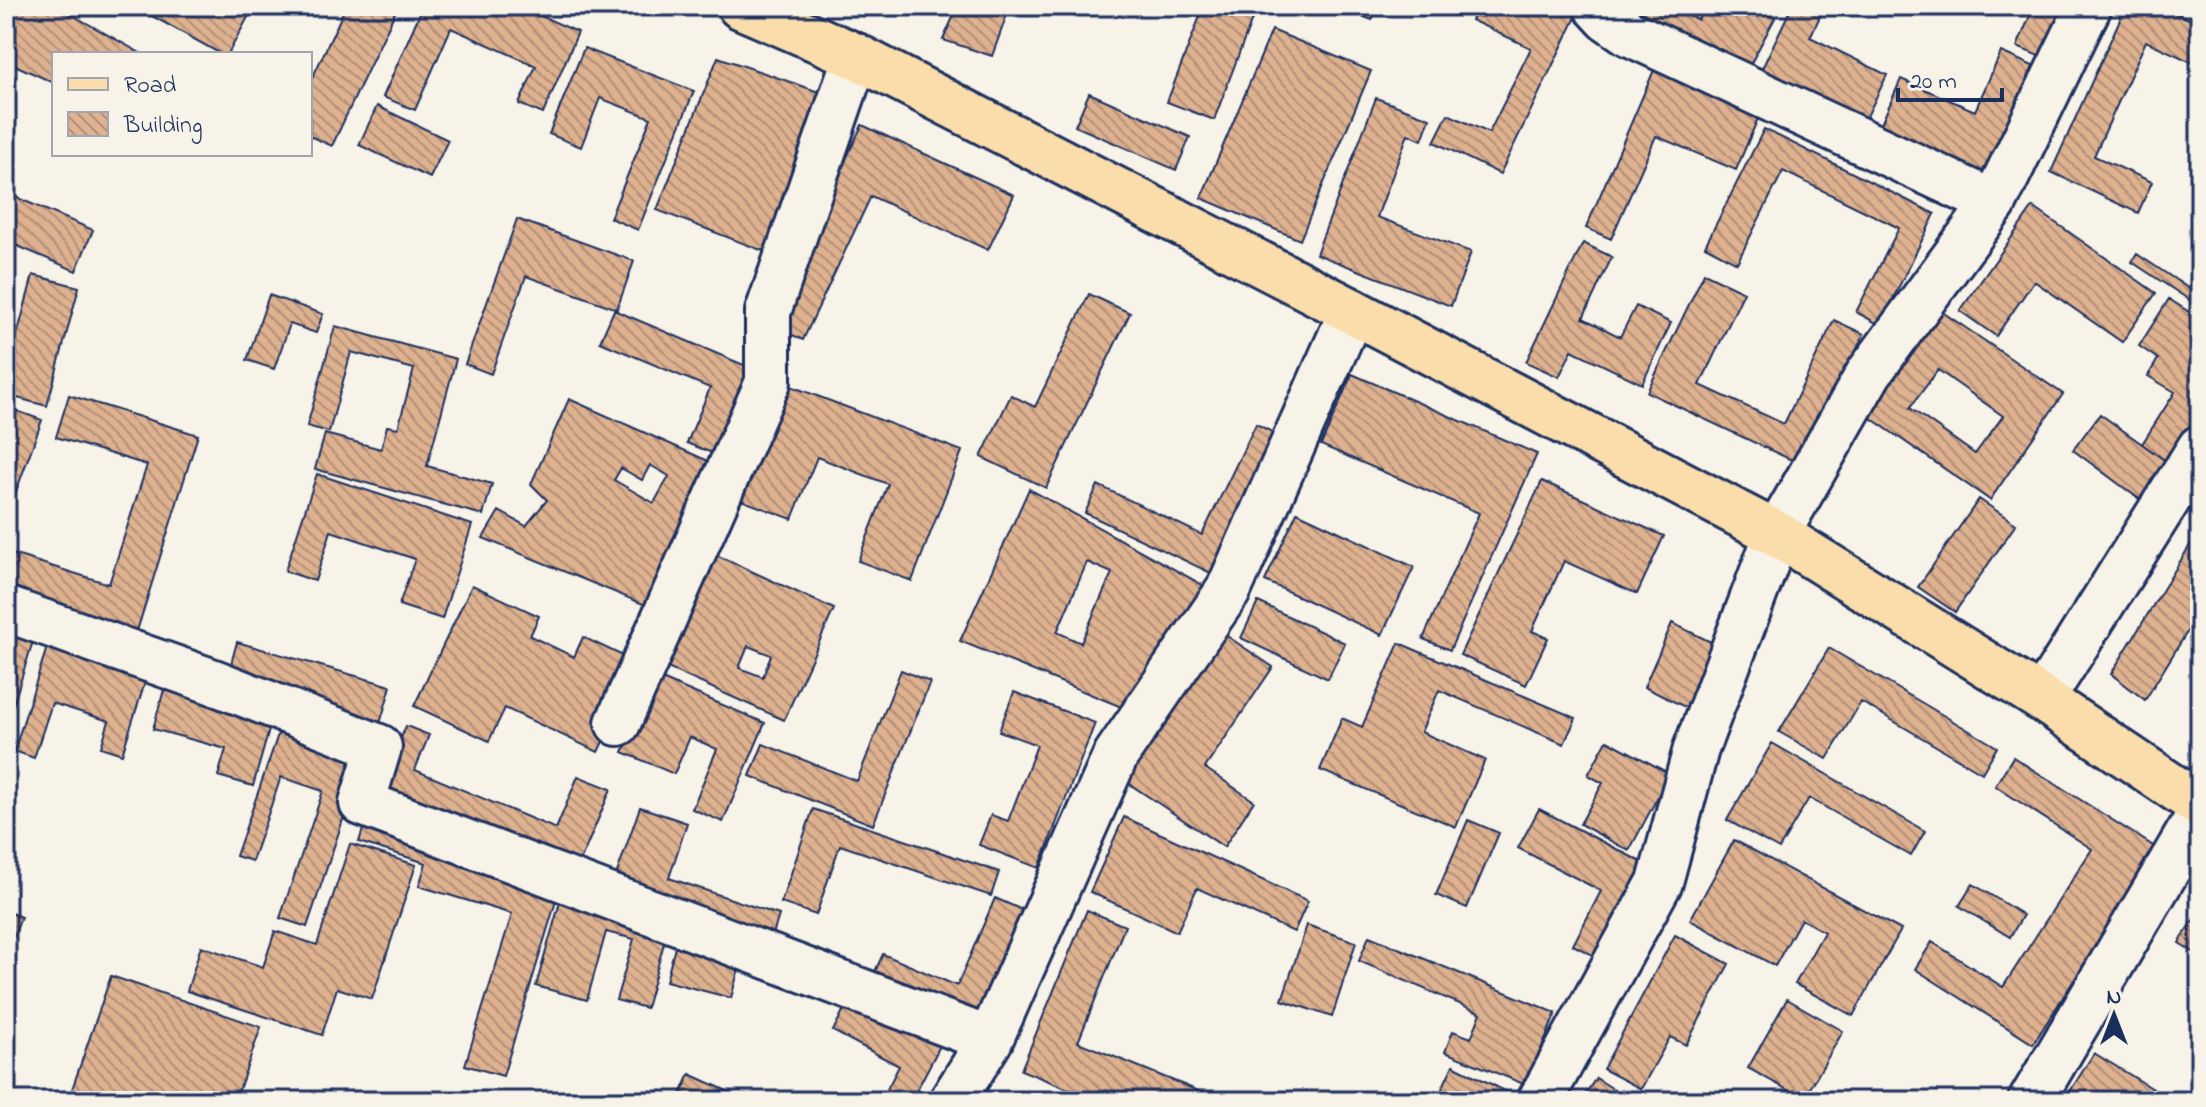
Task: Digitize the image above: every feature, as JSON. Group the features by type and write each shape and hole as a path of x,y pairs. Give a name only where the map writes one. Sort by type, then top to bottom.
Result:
{"main road":[{"path":"740,6 856,56 1777,534 2042,699 2200,805"}],"street":[{"path":"1596,6 1629,33 1994,203"},
{"path":"1540,1101 1660,882 1696,749 1777,534 1869,373 1994,203 2089,6"},
{"path":"618,723 768,382 768,312 856,56"},
{"path":"952,1101 990,1040 1116,755 1228,591 1352,311"},
{"path":"2042,699 2200,448"},
{"path":"6,609 211,681 379,747 362,803 990,1040"},
{"path":"2031,1101 2200,814"}],"building":[{"path":"6,6 56,6 138,52 52,52 52,82 6,61"},
{"path":"134,6 254,6 229,52 217,52"},
{"path":"346,6 398,6 332,146 312,137 312,79"},
{"path":"423,6 518,6 578,32 543,114 519,104 536,66 451,28 415,110 383,97"},
{"path":"958,6 1010,6 992,56 943,40"},
{"path":"1174,6 1257,6 1214,120 1167,102 1200,16"},
{"path":"1335,6 1378,6 1372,20"},
{"path":"1478,6 1568,6 1579,11 1500,174 1434,142 1448,114 1489,133 1531,48 1471,20"},
{"path":"1620,6 1670,6 1698,20 1705,6 1765,6 1762,12 1775,18 1743,78"},
{"path":"1792,6 1825,6 1810,37 1887,75 1859,133 1755,83"},
{"path":"2034,6 2082,6 2058,64 2017,47"},
{"path":"2126,6 2160,6 2200,24 2200,66 2146,41 2094,156 2152,182 2138,213 2051,172"},
{"path":"1272,30 1371,71 1300,240 1201,198"},
{"path":"584,48 694,91 638,230 610,218 651,118 600,98 581,147 549,134"},
{"path":"2001,52 2046,72 1992,192 1874,140 1901,79 1975,111"},
{"path":"718,57 825,94 771,254 657,210"},
{"path":"1654,70 1759,116 1736,170 1656,136 1611,239 1586,228"},
{"path":"1089,93 1190,137 1176,170 1075,126"},
{"path":"1376,98 1430,118 1422,140 1408,134 1377,217 1471,252 1451,306 1316,254"},
{"path":"377,106 448,140 430,178 359,145"},
{"path":"862,125 1014,195 988,250 871,196 803,340 769,324"},
{"path":"1764,129 1935,214 1880,325 1856,312 1899,228 1783,171 1737,263 1705,246"},
{"path":"6,193 93,230 76,271 6,241"},
{"path":"2033,207 2156,293 2122,342 2034,281 1996,336 1960,311"},
{"path":"517,219 634,261 617,309 526,276 491,374 465,364"},
{"path":"1583,243 1612,257 1583,318 1620,337 1636,306 1671,323 1642,384 1572,350 1559,377 1526,362"},
{"path":"2137,254 2200,296 2200,307 2132,262"},
{"path":"1704,273 1744,292 1700,385 1784,424 1834,320 1864,334 1802,465 1647,392"},
{"path":"33,275 79,287 47,406 6,395 6,361 10,362"},
{"path":"1089,294 1130,313 1046,488 981,457 1011,395 1035,407"},
{"path":"269,295 323,314 316,333 290,324 274,369 247,360"},
{"path":"2169,299 2200,319 2200,442 2170,464 2142,444 2175,392 2148,376 2158,359 2139,346"},
{"path":"1935,307 2063,394 1990,500 1862,412","holes":["1938,370 2003,416 1975,454 1910,408"]},
{"path":"614,310 758,371 722,457 687,443 710,388 600,342"},
{"path":"335,326 456,359 427,466 492,484 483,515 315,469 325,434 381,449 387,426 398,428 414,369 351,352 329,432 307,426"},
{"path":"1352,374 1537,454 1450,650 1423,639 1479,513 1321,445"},
{"path":"783,383 962,451 912,581 858,561 888,484 817,457 792,519 738,499"},
{"path":"69,395 198,435 137,631 6,590 9,553 109,584 147,465 56,437"},
{"path":"569,399 724,468 660,611 483,538 499,511 526,526 547,500 531,484","holes":["650,465 669,476 654,503 614,480 621,468 642,480"]},
{"path":"6,407 42,420 6,519"},
{"path":"2100,414 2170,464 2142,501 2073,450"},
{"path":"1256,424 1282,437 1215,575 1085,513 1098,485 1202,535"},
{"path":"317,474 472,525 442,619 399,605 415,559 331,531 315,581 285,571"},
{"path":"1542,481 1664,536 1637,594 1564,561 1532,631 1548,638 1526,685 1460,655"},
{"path":"1029,489 1210,589 1124,708 960,641","holes":["1087,562 1112,573 1081,643 1057,632"]},
{"path":"1979,499 2016,524 1955,612 1918,587"},
{"path":"1297,512 1414,567 1382,635 1265,581"},
{"path":"2200,529 2200,611 2145,700 2111,674"},
{"path":"714,554 834,609 784,720 663,666","holes":["748,646 771,655 763,677 739,668"]},
{"path":"472,585 539,616 530,636 574,657 583,637 640,664 598,752 505,708 489,741 414,706"},
{"path":"1258,602 1345,643 1328,679 1241,638"},
{"path":"1672,623 1719,646 1689,709 1644,687"},
{"path":"1221,632 1273,667 1205,768 1254,801 1224,847 1122,779"},
{"path":"6,633 33,641 6,728"},
{"path":"49,641 148,673 122,754 101,747 109,721 52,703 34,758 14,751"},
{"path":"237,642 391,686 379,727 226,682"},
{"path":"1399,643 1576,718 1564,744 1439,690 1421,732 1485,760 1456,827 1320,770 1342,718 1362,727"},
{"path":"1829,648 1997,747 1982,773 1861,702 1827,759 1779,732"},
{"path":"901,670 930,682 873,825 750,776 763,744 857,781"},
{"path":"655,676 765,723 723,822 692,809 717,749 690,737 674,774 623,752"},
{"path":"165,686 273,716 253,786 218,776 226,749 153,729"},
{"path":"1014,692 1095,723 1039,868 979,845 991,815 1008,821 1037,745 999,731"},
{"path":"282,723 366,751 307,927 280,918 323,791 281,777 252,861 236,856"},
{"path":"406,726 429,735 415,770 556,829 578,776 611,789 574,876 377,794"},
{"path":"1607,740 1670,774 1629,851 1580,824 1603,783 1588,775"},
{"path":"1772,743 1925,831 1911,856 1809,798 1779,849 1727,820"},
{"path":"2013,757 2158,849 2033,1044 1915,969 1932,942 2003,987 2092,849 1995,786"},
{"path":"640,807 687,823 669,878 779,915 771,941 612,887"},
{"path":"813,809 999,872 991,896 840,845 816,915 781,903"},
{"path":"1539,809 1653,868 1604,961 1573,945 1601,891 1518,848"},
{"path":"1124,817 1308,901 1294,932 1197,888 1177,932 1090,892"},
{"path":"366,819 562,881 503,1076 465,1065 512,914 419,886 426,863 359,842"},
{"path":"1468,820 1499,833 1467,908 1436,895"},
{"path":"1734,840 1901,930 1853,1016 1795,984 1824,932 1801,919 1775,966 1690,920"},
{"path":"350,844 416,865 372,999 337,988 322,1035 187,991 201,946 263,967 275,931 317,945"},
{"path":"1973,884 2023,915 2010,937 1959,906"},
{"path":"562,895 669,925 646,1008 616,1000 634,939 606,932 587,1000 536,986"},
{"path":"995,898 1027,912 979,1024 872,978 883,954 957,986"},
{"path":"2200,909 2200,956 2179,943"},
{"path":"1087,910 1125,926 1078,1042 1223,1101 1098,1101 1021,1070"},
{"path":"6,911 21,917 12,942 6,941"},
{"path":"1307,925 1356,942 1332,1017 1282,1000"},
{"path":"1675,935 1729,964 1686,1045 1670,1037 1641,1089 1603,1069"},
{"path":"678,936 743,953 731,998 666,981"},
{"path":"1369,936 1556,1013 1526,1085 1445,1052 1453,1031 1471,1038 1481,1013 1359,961"},
{"path":"111,976 261,1027 235,1101 68,1101"},
{"path":"851,995 942,1042 911,1101 881,1101 899,1066 833,1031"},
{"path":"1787,999 1843,1031 1804,1099 1748,1068"},
{"path":"2094,1053 2173,1101 2064,1101"},
{"path":"1453,1065 1515,1096 1513,1101 1455,1101 1456,1098 1441,1091"},
{"path":"690,1074 749,1101 678,1101"},
{"path":"1596,1078 1632,1101 1581,1101"},
{"path":"1261,1092 1285,1101 1258,1101"}]}
